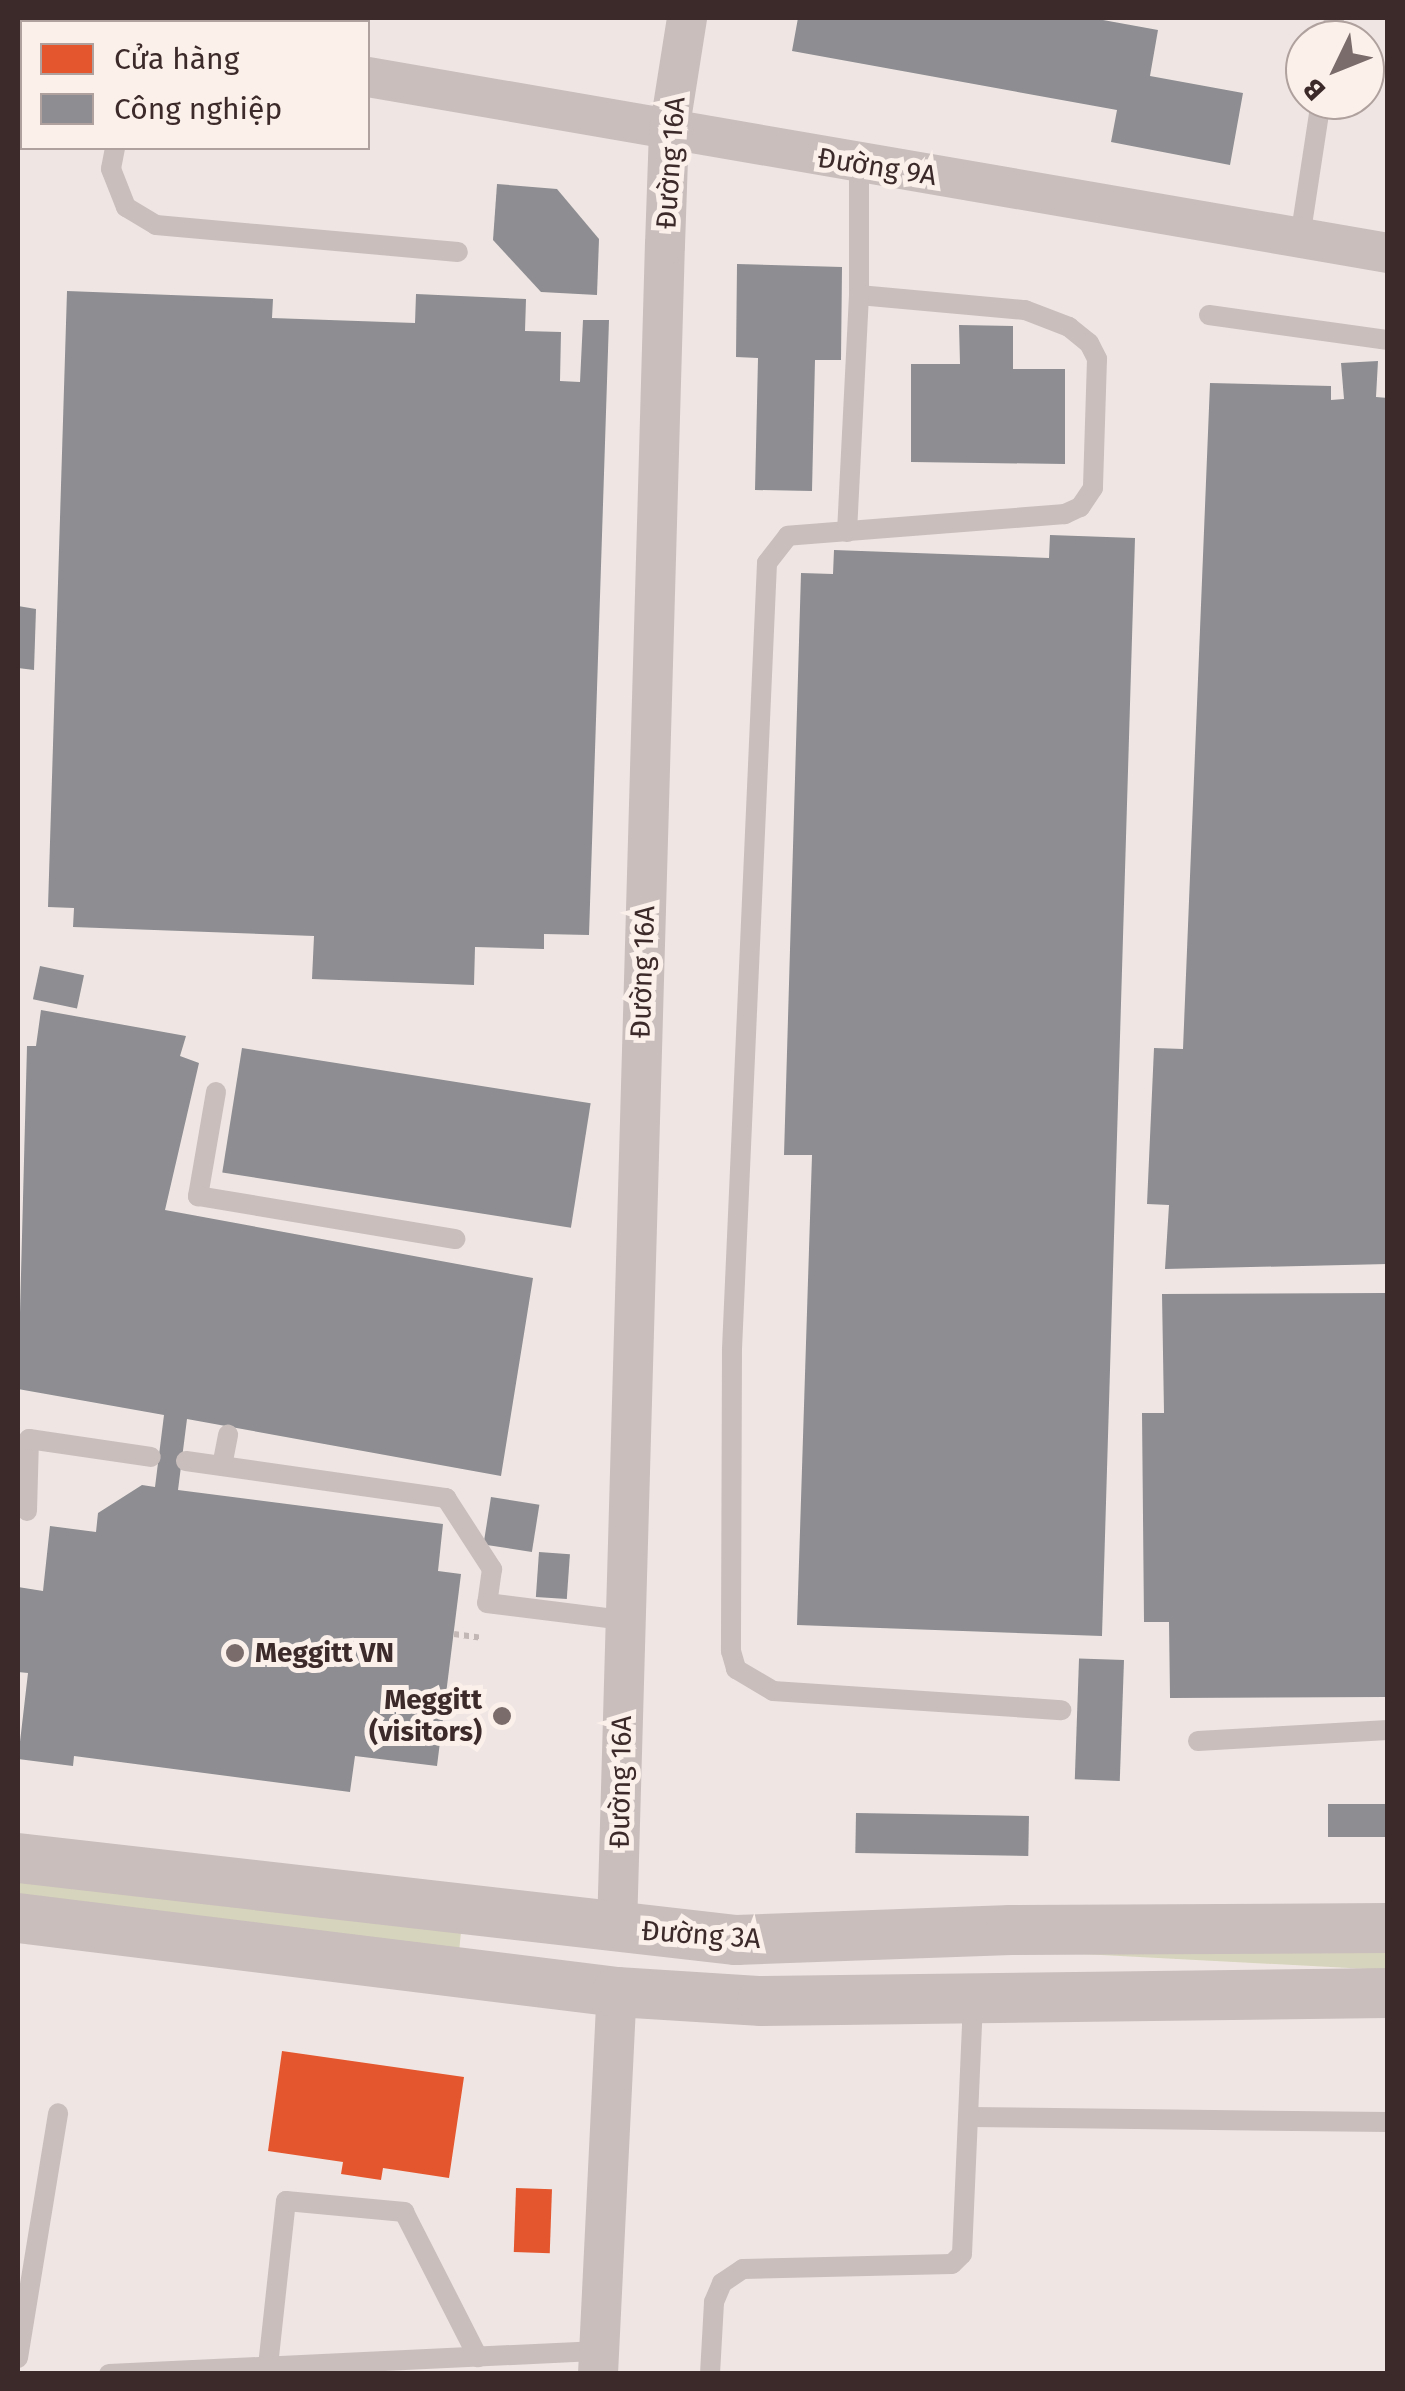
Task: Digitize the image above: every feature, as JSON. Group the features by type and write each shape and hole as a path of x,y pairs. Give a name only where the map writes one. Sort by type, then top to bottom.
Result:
{"street":[{"name":"Đường 16A","path":"617,1929 669,132 687,18"},
{"name":"Đường 9A","path":"370,77 1388,254"},
{"name":"Đường 3A","path":"18,1858 617,1929 763,1941 1010,1930 1388,1928"},
{"path":"18,1918 617,1992 762,2002 1388,1993"},
{"path":"598,2362 617,1929"}],"lane":[{"path":"1300,238 1319,120"},
{"path":"114,150 111,169 126,207 156,226 458,252"},
{"path":"847,532 858,295 858,163"},
{"path":"858,295 1025,310 1079,335 1096,359 1093,488 1080,507 1065,514 788,536 767,563 732,1350 730,1651 736,1670 774,1690 1061,1710"},
{"path":"1208,314 1388,340"},
{"path":"216,1092 198,1196 268,1216 455,1238"},
{"path":"222,1466 228,1435"},
{"path":"27,1512 30,1440 151,1456"},
{"path":"186,1461 446,1498 492,1570 488,1603 624,1620"},
{"path":"1198,1742 1388,1730"},
{"path":"710,2374 714,2302 722,2283 742,2270 952,2264 962,2254 973,2001"},
{"path":"18,2358 58,2112"},
{"path":"970,2117 1388,2122"},
{"path":"268,2366 286,2201 404,2212 478,2357"},
{"path":"109,2374 478,2357 598,2362"}],"path":[{"path":"454,1634 483,1638"}],"shaded area":[{"path":"18,1880 461,1932 459,1952 18,1896"},
{"path":"782,1918 1388,1950 1387,1970 781,1938"}],"building: Cửa hàng":[{"path":"282,2051 464,2077 449,2178 383,2168 381,2180 341,2174 343,2162 268,2151"},
{"path":"516,2188 552,2189 550,2253 514,2252"}],"building: Công nghiệp":[{"path":"798,18 1092,18 1158,30 1150,76 1243,93 1230,165 1111,142 1117,110 792,51"},
{"path":"497,184 557,189 599,239 597,295 541,292 493,240"},
{"path":"737,264 842,267 841,360 815,360 812,491 755,490 758,358 736,357"},
{"path":"67,291 273,299 272,318 415,323 416,294 526,299 525,331 561,332 560,381 580,382 583,320 609,320 589,935 544,934 544,949 475,947 474,985 312,979 314,936 73,927 74,908 48,907"},
{"path":"959,325 1013,326 1013,369 1065,369 1065,464 911,462 911,364 960,364"},
{"path":"1378,361 1376,397 1388,398 1388,1264 1165,1269 1169,1205 1147,1204 1154,1048 1183,1049 1210,383 1331,386 1331,400 1344,399 1341,363"},
{"path":"1050,535 1135,538 1102,1636 797,1625 812,1155 784,1155 801,573 833,574 834,550 1049,558"},
{"path":"18,606 36,609 34,670 18,668"},
{"path":"40,966 84,975 77,1009 33,999"},
{"path":"41,1010 186,1036 180,1056 199,1063 165,1210 533,1278 501,1476 187,1419 178,1490 443,1524 438,1571 461,1574 437,1766 355,1756 350,1792 74,1756 73,1766 18,1759 28,1673 18,1672 18,1587 43,1591 50,1526 96,1532 98,1513 142,1485 155,1487 164,1415 18,1389 27,1046 36,1046"},
{"path":"242,1048 591,1103 571,1228 222,1172"},
{"path":"1385,1293 1385,1697 1170,1698 1169,1622 1144,1622 1142,1413 1164,1413 1162,1294"},
{"path":"491,1497 539,1505 532,1552 483,1544"},
{"path":"539,1552 570,1554 567,1599 536,1597"},
{"path":"1079,1658 1124,1660 1120,1781 1075,1779"},
{"path":"1328,1804 1388,1804 1388,1837 1328,1837"},
{"path":"856,1813 1029,1816 1028,1856 855,1853"}],"place":[{"name":"Meggitt VN","path":"235,1653"},
{"name":"Meggitt (visitors)","path":"502,1716"}]}
